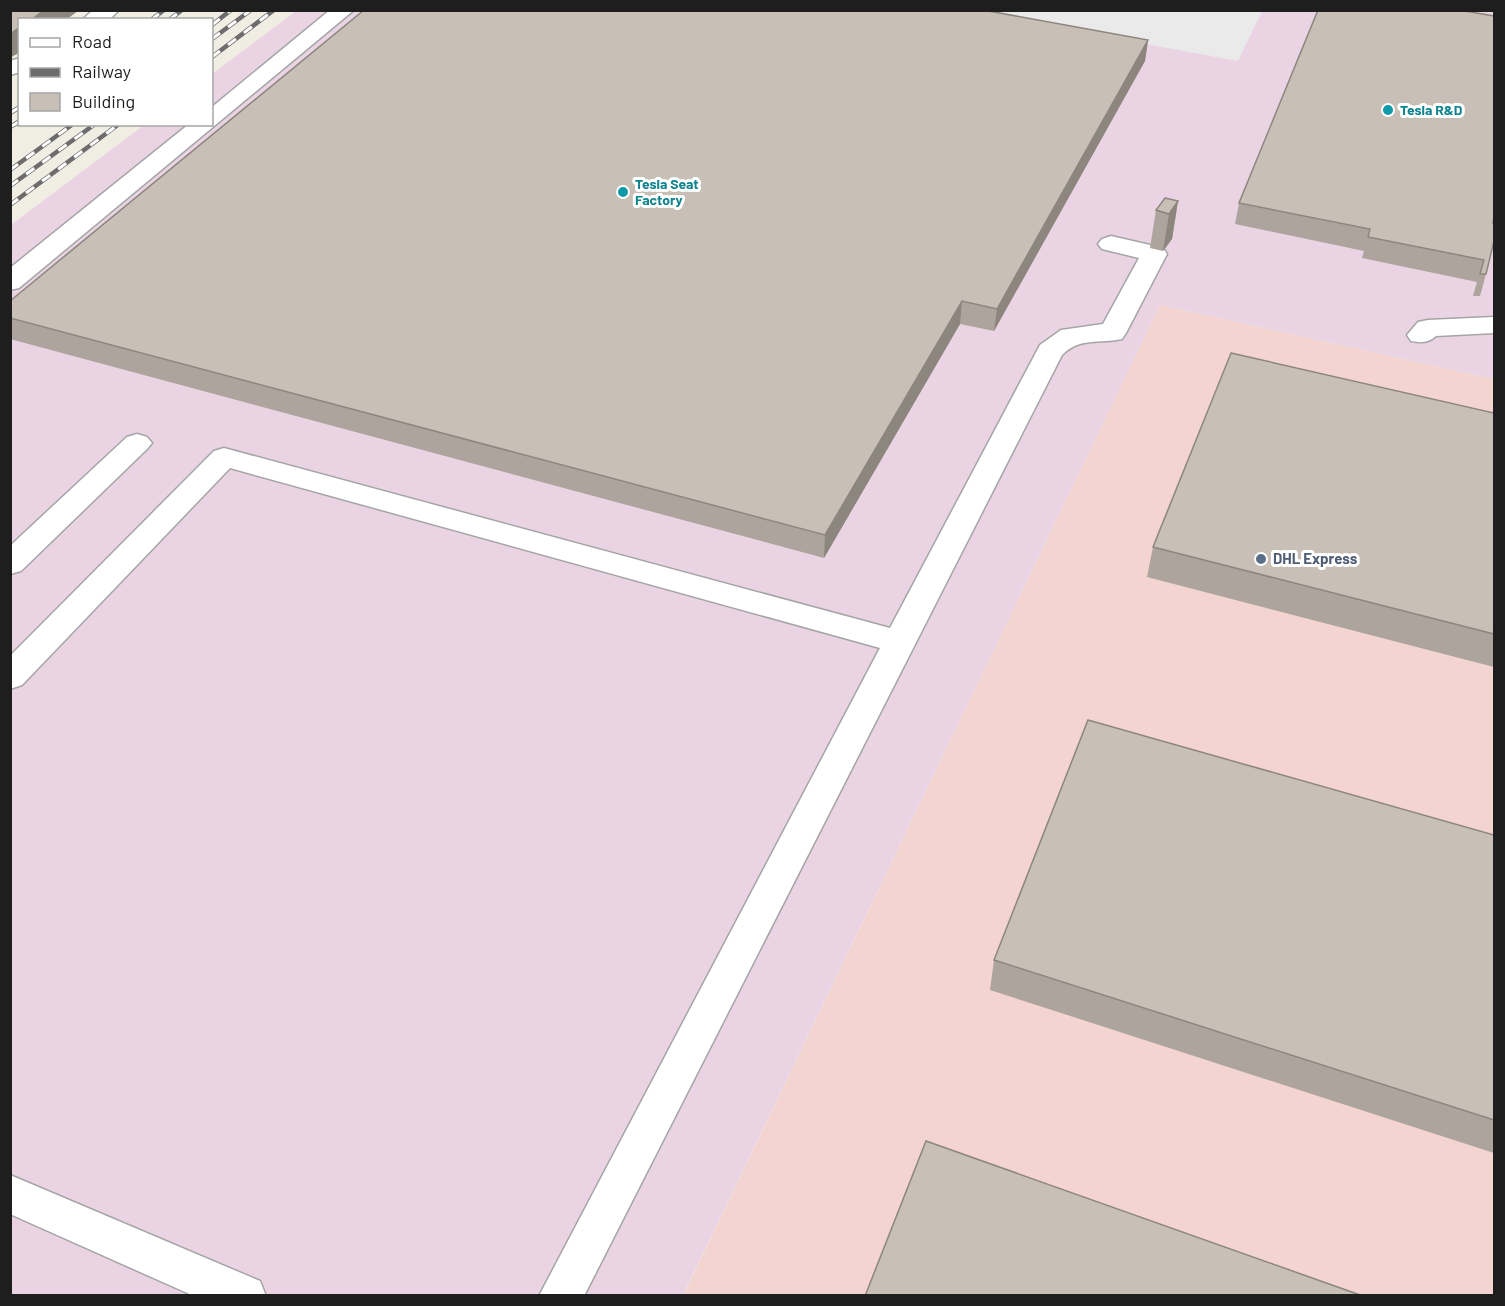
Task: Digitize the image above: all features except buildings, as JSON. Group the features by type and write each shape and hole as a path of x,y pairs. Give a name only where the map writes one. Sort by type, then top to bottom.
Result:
{"lane":[{"path":"96,18 109,10"},
{"path":"213,117 344,10"},
{"path":"10,282 202,126"},
{"path":"561,1296 1050,351 1062,338 1077,333 1112,333 1154,254 1111,244"},
{"path":"1421,335 1428,328 1494,325"},
{"path":"11,563 137,443"},
{"path":"10,677 224,457 900,642"},
{"path":"10,1194 244,1296"}],"shaded area":[{"path":"1004,10 1262,11 1238,61 999,17"},
{"path":"296,11 1494,11 1494,379 1160,305 683,1295 11,1296 11,225 143,126 213,126 213,73"},
{"path":"1160,305 1494,379 1494,1295 683,1296"}],"railway":[{"path":"154,18 164,10"},
{"path":"172,18 182,10"},
{"path":"213,24 231,10"},
{"path":"213,38 251,10"},
{"path":"213,56 274,10"},
{"path":"10,113 18,108"},
{"path":"10,127 18,122"},
{"path":"10,170 70,126"},
{"path":"10,186 92,126"},
{"path":"10,205 116,126"}],"place":[{"name":"Tesla R&D","path":"1388,110"},
{"name":"Tesla Seat Factory","path":"623,192"},
{"name":"DHL Express","path":"1261,559"}]}
